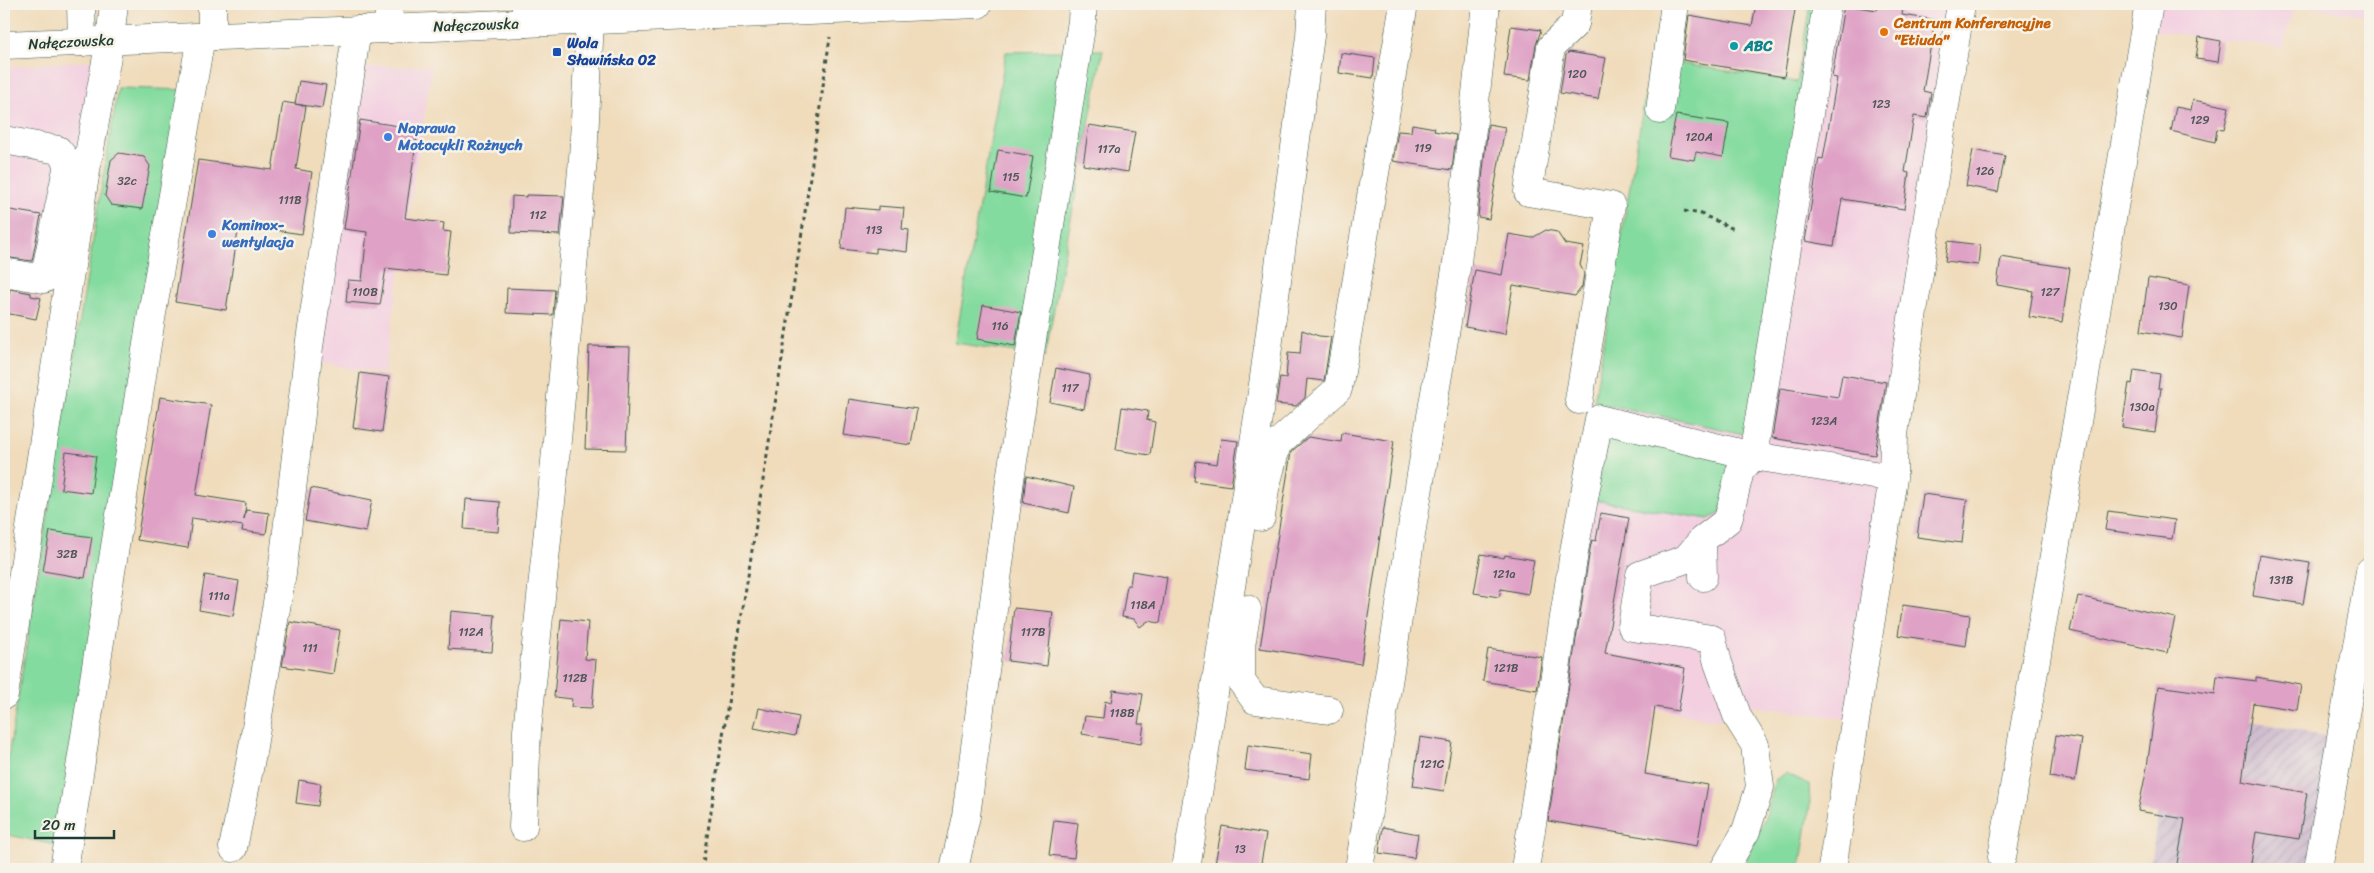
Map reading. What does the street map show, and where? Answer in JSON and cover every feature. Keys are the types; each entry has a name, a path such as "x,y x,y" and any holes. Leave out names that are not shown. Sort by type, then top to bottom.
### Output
{"main road":[{"path":"81,4 82,42"},
{"path":"4,695 85,176 110,40 114,4"},
{"path":"64,869 151,319 212,4"},
{"name":"Nałęczowska","path":"4,45 357,30 389,16 526,14 590,21 712,9 834,10 978,4"},
{"path":"954,869 966,816 1010,480 1082,21 1082,4"},
{"path":"1186,869 1262,392 1310,36 1312,4"},
{"path":"1329,710 1255,700 1241,681 1241,646 1265,489 1277,444 1338,390 1404,4"},
{"path":"1359,869 1413,522 1457,263 1486,4"},
{"path":"1578,4 1575,24 1551,47 1528,192 1611,206 1579,400"},
{"path":"1660,110 1675,4"},
{"path":"1724,869 1746,831 1760,787 1755,745 1738,718 1718,663 1712,639 1632,627 1640,575 1686,559 1702,540 1728,520 1740,471 1753,456 1828,4"},
{"path":"1832,869 1885,477 1894,434 1961,4"},
{"path":"2002,857 2149,4"},
{"path":"523,826 527,732 552,492 583,159 590,21"},
{"path":"233,848 250,764 282,573 309,347 357,30"},
{"path":"4,140 58,150 66,160 67,169 44,279 4,272"},
{"path":"1525,869 1575,546 1599,419 1753,456 1885,477"},
{"path":"1864,544 1885,477"},
{"path":"1702,540 1703,577"},
{"path":"2318,869 2370,571"}],"path":[{"path":"702,869 804,219 834,10"},
{"path":"1684,211 1701,214 1736,230"}],"shaded area":[{"path":"1827,4 1955,4 1848,719 1722,702 1720,721 1552,691 1571,524 1594,402 1758,438"},
{"path":"2153,4 2370,4 2370,16 2294,5 2283,48 2148,30"},
{"path":"99,60 58,295 4,284 4,67"},
{"path":"432,66 384,374 314,362 358,67"},
{"path":"2182,706 2333,738 2311,869 2149,869 2166,770"}],"green space":[{"path":"1810,4 1822,4 1753,436 1594,402 1652,54 1684,64 1797,82"},
{"path":"1103,50 1045,356 955,343 1006,52"},
{"path":"118,88 191,90 69,848 4,834 4,782"},
{"path":"1607,432 1736,457 1721,513 1708,519 1594,500"},
{"path":"1786,773 1809,784 1810,805 1800,869 1742,869 1767,813 1775,780"}],"building":[{"name":"ABC","path":"1756,4 1796,4 1784,77 1683,60 1689,15 1752,26"},
{"path":"1878,4 1903,7 1902,15 1935,20 1923,91 1931,93 1927,118 1914,116 1905,172 1909,173 1904,209 1842,199 1834,246 1805,241 1819,158 1823,159 1837,78 1832,77 1844,5 1877,10"},
{"path":"1511,26 1541,30 1536,45 1530,80 1504,77"},
{"path":"2199,37 2221,41 2218,62 2196,59"},
{"path":"1569,52 1606,58 1598,99 1560,93 1566,55"},
{"path":"1341,53 1375,58 1373,78 1339,73"},
{"path":"299,81 326,85 322,108 295,104"},
{"path":"2193,100 2229,107 2224,130 2217,129 2215,142 2171,131 2176,107 2191,110"},
{"path":"283,102 306,106 296,169 312,172 302,234 239,225 226,310 175,302 198,160 272,170"},
{"path":"1676,115 1729,123 1723,157 1696,152 1694,160 1668,156"},
{"path":"360,120 418,129 405,218 444,223 443,231 451,232 446,275 386,268 380,305 346,302 348,280 362,281 367,232 344,229"},
{"path":"1412,124 1435,128 1434,131 1456,135 1452,170 1393,161 1398,131 1411,132"},
{"path":"1488,124 1505,127 1489,219 1478,217"},
{"path":"1089,125 1135,132 1128,172 1083,165"},
{"path":"998,150 1033,156 1026,198 991,192"},
{"path":"1973,150 2005,156 1998,192 1966,186"},
{"path":"119,153 144,157 150,166 142,209 111,205 105,196 111,160"},
{"path":"526,195 564,196 560,235 511,233 512,196 526,197"},
{"path":"878,206 904,208 902,229 909,230 907,252 876,248 876,253 841,249 845,207 878,210"},
{"path":"4,209 41,215 32,261 4,257"},
{"path":"1546,230 1557,232 1565,244 1584,247 1580,265 1584,273 1582,287 1575,296 1513,285 1505,334 1465,327 1475,270 1502,275 1509,234 1532,238"},
{"path":"1948,241 1980,245 1978,265 1945,261"},
{"path":"2001,257 2070,268 2062,322 2029,317 2033,291 1997,285"},
{"path":"2148,278 2189,285 2182,338 2141,331"},
{"path":"507,288 555,290 553,315 506,313"},
{"path":"10,289 31,293 31,296 41,298 36,319 5,313"},
{"path":"983,305 1021,312 1015,346 977,339"},
{"path":"1302,330 1319,336 1331,337 1324,381 1307,379 1305,398 1296,406 1276,404 1280,377 1286,378 1288,353 1300,354"},
{"path":"589,346 630,347 626,450 585,449"},
{"path":"1056,368 1090,375 1084,409 1050,402"},
{"path":"2134,370 2160,374 2158,388 2161,388 2155,432 2122,427 2129,383 2132,384"},
{"path":"360,373 389,377 382,432 353,428"},
{"path":"1842,375 1886,382 1875,455 1772,438 1780,388 1838,397"},
{"path":"160,397 211,405 196,495 246,503 244,520 246,510 269,513 266,534 242,531 243,526 192,518 188,548 137,540"},
{"path":"849,399 917,409 911,445 843,435"},
{"path":"1122,407 1148,411 1147,420 1155,422 1150,455 1116,450"},
{"path":"1342,433 1394,441 1361,664 1260,648 1291,452 1308,437 1341,442"},
{"path":"1221,439 1238,441 1231,486 1194,481 1196,461 1217,464"},
{"path":"66,452 96,456 91,493 61,489"},
{"path":"1026,476 1074,487 1069,513 1023,503"},
{"path":"311,488 372,500 366,532 305,521"},
{"path":"1923,494 1967,500 1962,543 1917,537"},
{"path":"466,499 500,502 498,532 464,529"},
{"path":"2108,511 2175,520 2172,539 2105,530"},
{"path":"1601,513 1629,518 1605,653 1685,668 1678,711 1655,707 1645,774 1708,785 1697,846 1548,821 1590,549 1592,540 1596,541"},
{"path":"50,531 92,537 85,578 43,571"},
{"path":"1481,554 1504,558 1505,555 1534,560 1528,594 1501,589 1499,597 1474,593"},
{"path":"2259,555 2310,563 2303,604 2253,596"},
{"path":"1132,571 1167,577 1160,623 1148,621 1140,627 1134,619 1122,617 1127,585 1130,585"},
{"path":"205,575 239,581 233,616 199,610"},
{"path":"2078,596 2175,618 2167,653 2070,631"},
{"path":"1903,605 1970,615 1966,646 1898,635"},
{"path":"1014,608 1053,612 1047,666 1008,661"},
{"path":"451,611 495,615 492,652 448,649"},
{"path":"561,619 588,622 585,659 596,660 592,708 571,707 572,699 554,697"},
{"path":"290,622 340,630 333,674 282,666"},
{"path":"1488,649 1542,657 1537,690 1483,681"},
{"path":"2217,676 2256,681 2256,677 2301,685 2297,710 2253,703 2242,781 2307,793 2299,839 2256,832 2250,869 2176,869 2185,819 2138,811 2147,767 2158,686 2215,694"},
{"path":"1113,690 1143,694 1138,724 1144,724 1141,744 1082,734 1085,716 1103,718 1105,701 1111,703"},
{"path":"759,708 799,717 795,736 754,728"},
{"path":"2056,735 2082,739 2075,781 2050,777"},
{"path":"1420,737 1452,742 1444,791 1413,786"},
{"path":"1248,745 1312,754 1309,779 1245,770"},
{"path":"299,780 321,784 318,806 296,803"},
{"path":"1054,820 1078,823 1074,858 1049,855"},
{"path":"1222,826 1266,834 1260,869 1244,869 1215,864"},
{"path":"1383,827 1418,834 1414,858 1379,853"}],"place":[{"name":"Centrum Konferencyjne \"Etiuda\"","path":"1884,32"},
{"name":"ABC","path":"1734,46"},
{"name":"Wola Sławińska 02","path":"557,52"},
{"name":"Naprawa Motocykli Rożnych","path":"388,137"},
{"name":"Kominox- wentylacja","path":"212,234"}]}
